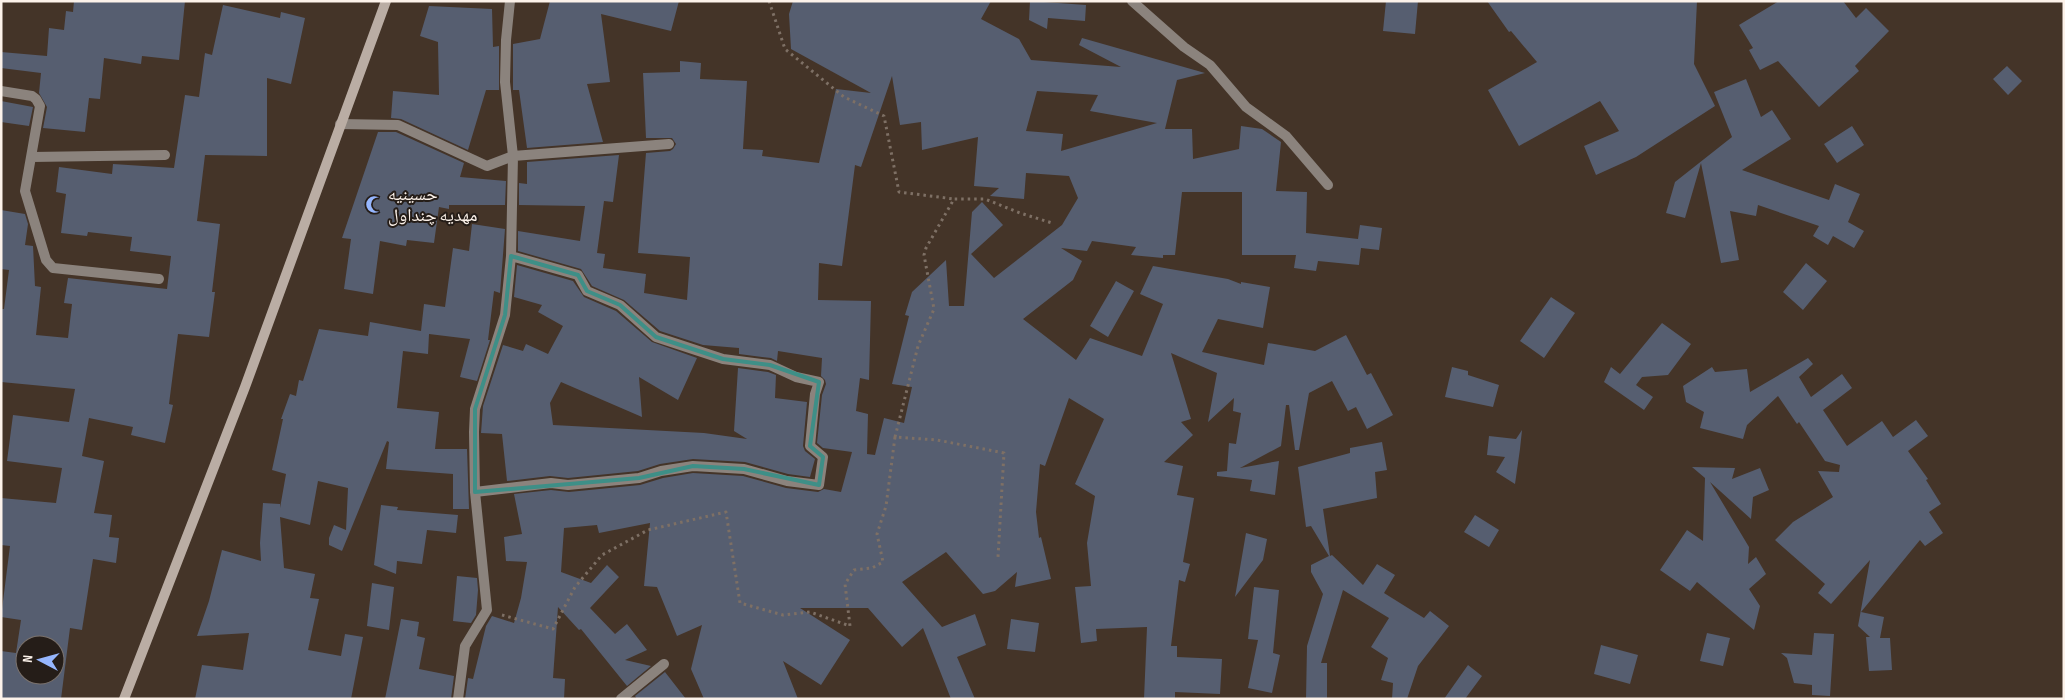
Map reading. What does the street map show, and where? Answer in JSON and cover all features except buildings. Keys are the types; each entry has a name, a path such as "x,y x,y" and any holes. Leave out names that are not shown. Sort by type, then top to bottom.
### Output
{"main road":[{"path":"124,699 245,388 386,1"}],"street":[{"path":"458,699 465,646 486,610 475,492 474,432 476,409 505,315 512,256 513,156 505,82 506,40 510,1"},
{"path":"1132,1 1184,47 1210,65 1246,107 1286,136 1328,185"},
{"path":"1,91 32,96 40,106 25,191 46,260 53,268 159,279"},
{"path":"340,124 398,125 487,166 513,156 669,144"},
{"path":"32,157 165,155"},
{"path":"475,492 551,483 568,485 639,478 662,471 693,466 744,469 787,481 819,485 823,457 810,446 815,394 819,382 796,377 770,365 723,359 656,337 620,305 587,291 578,275 512,256"},
{"path":"621,699 664,664"}],"path":[{"path":"769,1 785,49 844,98 884,116 899,192 954,199 985,199 1052,223"},
{"path":"486,610 553,629 574,587 602,555 648,530 726,512 740,603 783,615 810,612 850,626 845,584 854,570 872,568 883,562 877,534 886,506 895,437 918,346 934,309 924,255 926,248 954,199"},
{"path":"895,437 937,440 1004,454 998,557"}],"highlighted area":[{"path":"511,256 578,275 587,291 620,305 656,337 723,359 770,365 819,382 810,446 823,457 819,485 744,469 693,466 639,478 475,492 475,409 505,315"}],"place":[{"name":"حسینیه مهدیه چنداول","path":"374,204"}]}
